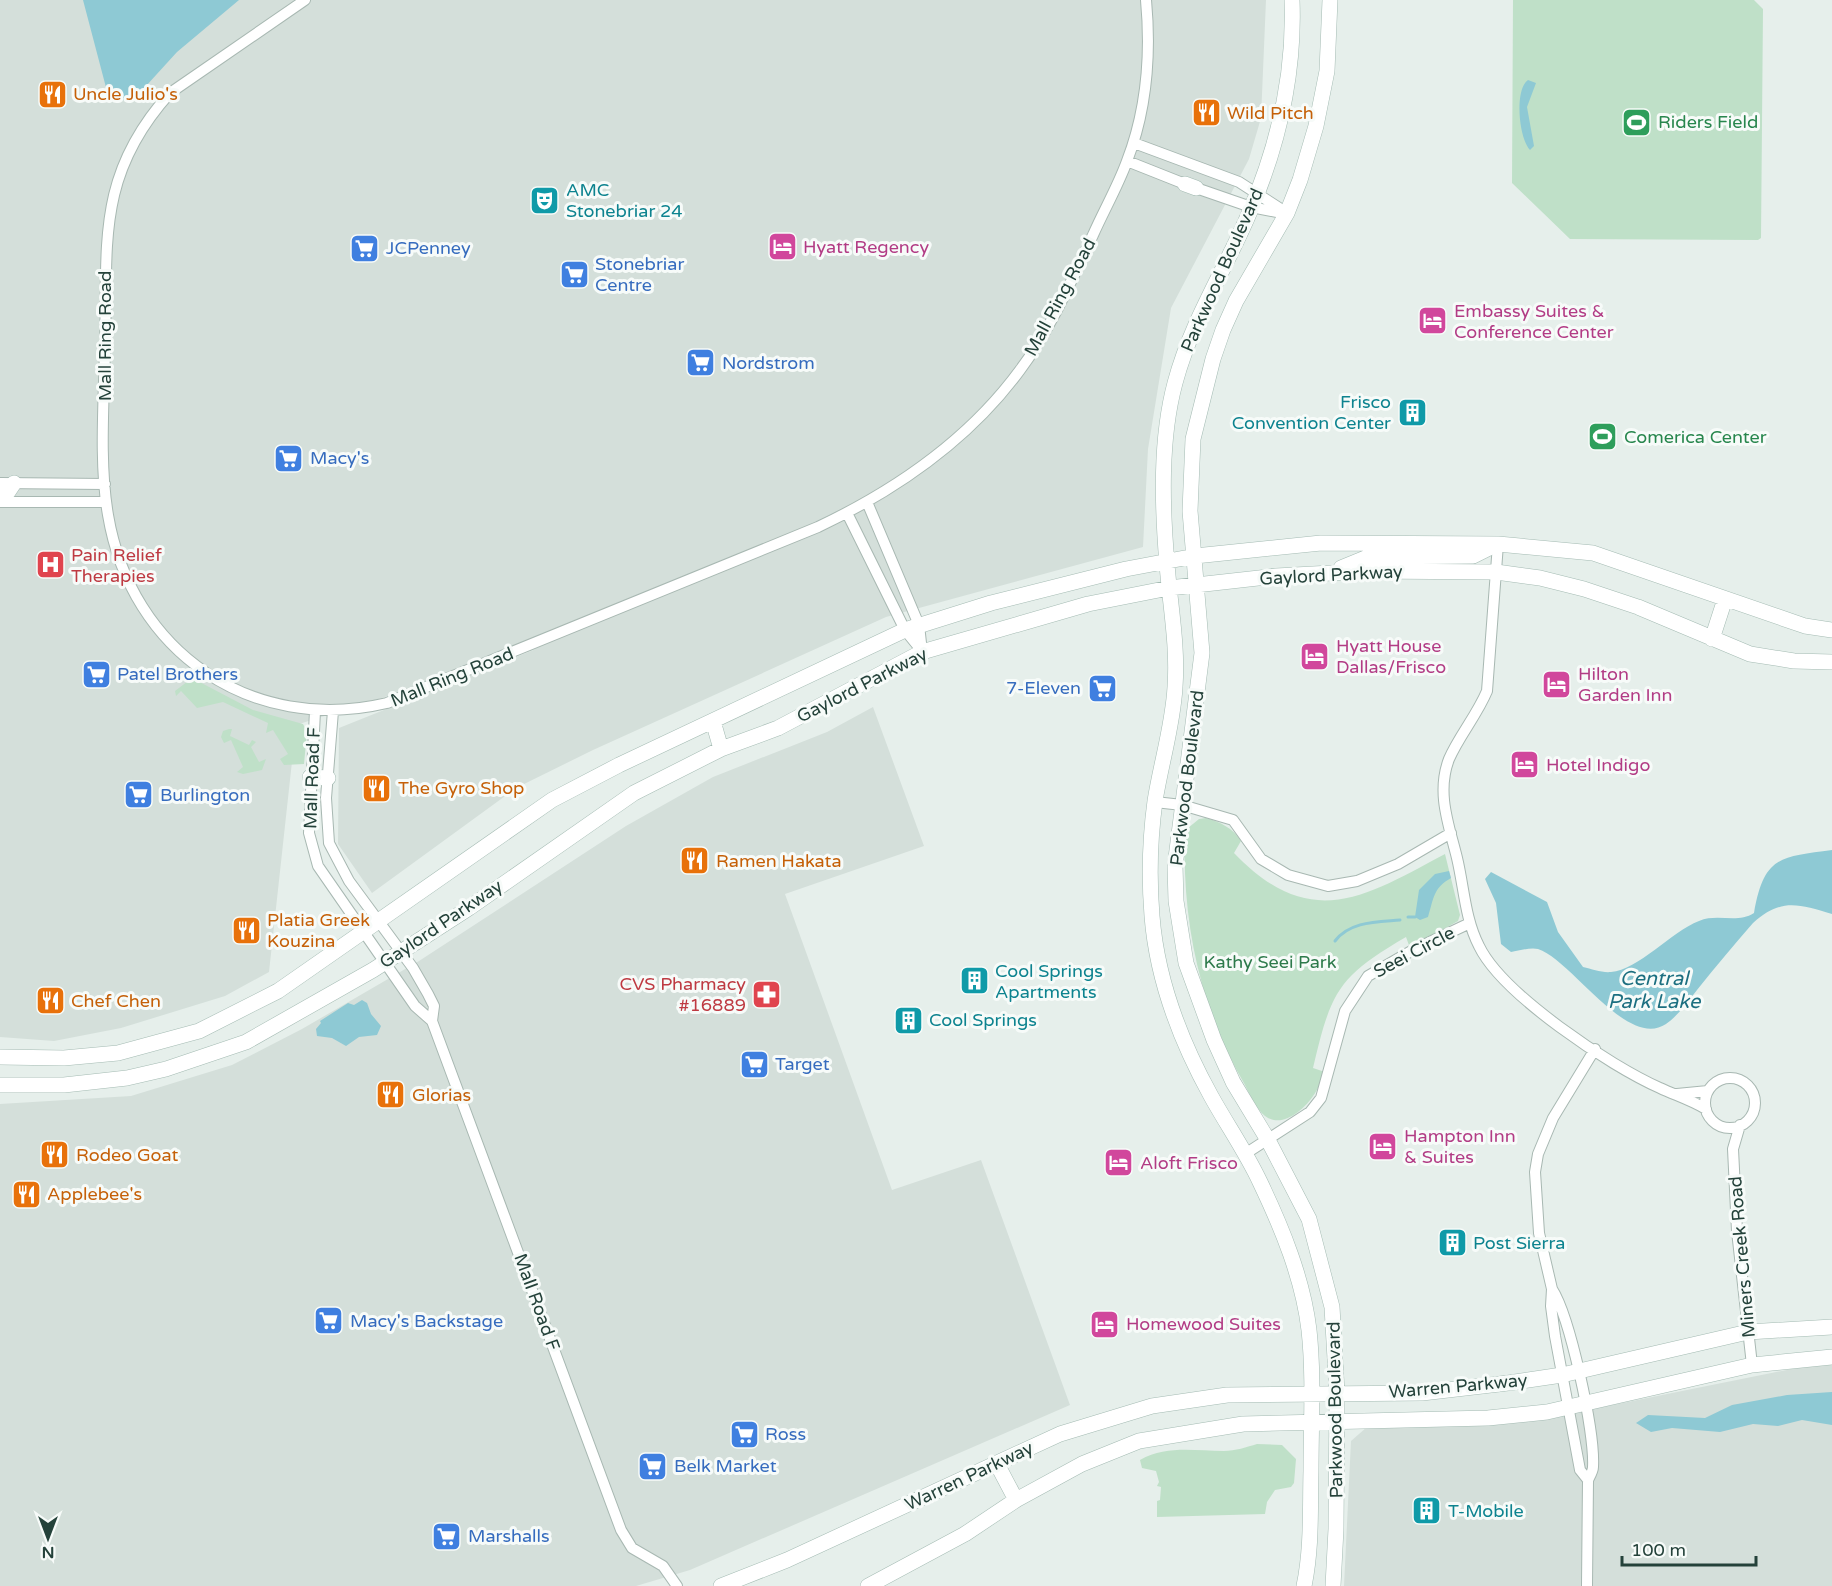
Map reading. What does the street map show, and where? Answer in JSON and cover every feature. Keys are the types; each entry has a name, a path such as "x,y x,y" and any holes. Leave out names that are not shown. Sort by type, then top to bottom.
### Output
{"main road":[{"name":"Parkwood Boulevard","path":"1292,0 1291,63 1287,92 1274,147 1254,201 1199,312 1174,387 1165,450 1166,561 1174,623 1175,690 1155,802 1151,845 1152,916 1163,983 1199,1074 1245,1154 1281,1231 1299,1282 1309,1330 1310,1522 1304,1586"},
{"name":"Parkwood Boulevard","path":"1330,0 1327,71 1316,126 1287,213 1236,301 1213,359 1194,439 1191,511 1202,652 1175,866 1176,901 1186,963 1214,1040 1233,1082 1268,1140 1312,1230 1335,1322 1337,1421 1333,1586"},
{"path":"0,494 8,492 7,483"},
{"name":"Gaylord Parkway","path":"0,1057 64,1058 118,1053 199,1031 241,1012 278,991 552,800 832,662 912,627 991,603 1166,561 1321,543 1498,544 1593,553 1805,626 1832,630"},
{"path":"1330,573 1368,557 1473,556 1498,544"},
{"name":"Gaylord Parkway","path":"0,1085 64,1085 160,1071 246,1042 401,952 634,793 721,749 778,728 922,652 1088,604 1198,584 1330,573 1496,572 1540,578 1584,589 1638,607 1750,654 1794,661 1832,662"},
{"path":"1712,639 1725,599"},
{"path":"712,721 721,749"},
{"path":"310,777 328,778"},
{"path":"153,1044 160,1071"},
{"name":"Warren Parkway","path":"721,1586 788,1560 1087,1425 1152,1406 1227,1395 1422,1393 1562,1375 1748,1332 1832,1327"},
{"name":"Warren Parkway","path":"868,1586 965,1534 1016,1500 1082,1464 1139,1441 1216,1426 1488,1418 1569,1408 1752,1365 1832,1357"},
{"path":"997,1464 1016,1500"}],"street":[{"name":"Mall Ring Road","path":"305,0 170,93 154,110 121,169 106,229 105,484 113,538 132,588 148,615 176,648 218,680 249,696 282,707 315,711 371,707 418,692 847,513 911,475 958,438 1018,373 1062,301 1127,161 1134,142 1147,82 1146,0"},
{"path":"1134,142 1239,182 1254,201"},
{"path":"1127,161 1190,186 1254,201 1287,213"},
{"path":"7,483 105,484"},
{"path":"0,502 106,502"},
{"path":"867,502 922,652"},
{"path":"847,513 912,627"},
{"path":"1498,544 1487,692 1477,714 1449,760 1443,802 1470,923 1478,946 1492,968 1523,999 1595,1050 1660,1089 1677,1094 1706,1108"},
{"name":"Mall Road F","path":"315,711 309,833 318,866 415,1006 432,1021"},
{"name":"Mall Road F","path":"333,711 326,798 329,843 349,881 401,952 434,1006 432,1021 621,1530 632,1548 663,1566 677,1586"},
{"path":"1155,802 1182,805 1233,820 1261,858 1288,875 1328,886 1357,881 1398,864 1451,833"},
{"name":"Seei Circle","path":"1245,1154 1310,1112 1321,1098 1345,1011 1368,976 1413,950 1470,923"},
{"path":"1588,1480 1580,1470 1562,1375 1551,1306 1552,1288 1539,1233 1535,1172 1538,1154 1553,1118 1595,1050"},
{"path":"1725,1078 1740,1079 1746,1083 1754,1095 1755,1109 1752,1116 1740,1125 1724,1127 1709,1117 1706,1108 1708,1091 1712,1085 1725,1078"},
{"path":"1677,1094 1708,1091"},
{"name":"Miners Creek Road","path":"1740,1125 1733,1149 1737,1231 1752,1365"},
{"name":"Miners Creek Road","path":"1724,1127 1733,1149"},
{"path":"1552,1288 1562,1303 1586,1404 1593,1469 1588,1480 1587,1586"}],"shaded area":[{"path":"0,0 1266,0 1261,118 1249,159 1171,308 1148,449 1143,547 886,617 593,750 516,788 372,893 338,844 339,728 536,649 296,725 269,972 225,996 121,1028 54,1041 0,1037"},
{"path":"873,707 924,846 785,894 892,1190 981,1160 1070,1405 690,1570 636,1586 0,1586 0,1104 131,1096 232,1065 302,1029 419,961 626,826 713,777 827,732"},
{"path":"1811,1365 1832,1365 1832,1586 1344,1586 1351,1441 1367,1427 1548,1418"}],"green space":[{"name":"Riders Field","path":"1513,0 1754,0 1763,9 1761,238 1758,240 1570,239 1512,183"},
{"path":"192,678 253,710 303,724 307,732 304,764 284,765 280,759 288,754 273,730 266,733 268,723 223,702 197,708 181,691 176,696 175,691"},
{"path":"232,729 230,736 249,745 252,740 256,742 251,747 259,762 266,759 262,770 243,774 237,772 243,767 231,740 224,743 221,737 223,731"},
{"name":"Kathy Seei Park","path":"1206,818 1234,832 1241,841 1234,853 1262,878 1288,893 1313,900 1337,900 1362,894 1388,884 1445,854 1460,915 1458,921 1410,948 1406,937 1383,951 1351,976 1340,989 1325,1021 1313,1068 1325,1072 1320,1083 1303,1108 1286,1119 1273,1120 1265,1116 1254,1102 1220,1035 1202,983 1190,929 1184,850 1188,828 1199,819"},
{"path":"1257,1444 1282,1445 1296,1459 1294,1483 1291,1487 1275,1490 1267,1502 1265,1514 1157,1517 1157,1501 1160,1500 1161,1487 1157,1486 1159,1482 1156,1471 1142,1468 1140,1460 1160,1452 1228,1451"}],"water":[{"path":"83,0 239,0 177,52 136,97 120,101 108,95"},
{"path":"1528,80 1536,83 1527,107 1534,146 1530,150 1523,136 1520,115 1521,94"},
{"name":"Central Park Lake","path":"1832,850 1832,914 1790,905 1763,915 1753,923 1683,1008 1666,1024 1651,1029 1634,1025 1617,1015 1552,956 1538,949 1511,952 1501,944 1496,903 1485,879 1491,872 1547,902 1558,932 1583,967 1611,972 1632,965 1677,933 1699,921 1713,918 1741,918 1754,913 1763,880 1777,863 1799,855"},
{"path":"1449,871 1451,878 1437,890 1428,917 1420,920 1415,917 1419,890 1435,874"},
{"path":"362,1000 367,1003 371,1014 381,1026 377,1035 359,1037 346,1046 332,1038 317,1036 316,1029 320,1021 348,1003 354,1005"},
{"path":"1832,1392 1832,1425 1802,1420 1778,1426 1753,1424 1720,1432 1672,1428 1651,1432 1636,1423 1648,1415 1705,1418 1732,1405 1787,1395"}],"waterway":[{"path":"1408,917 1415,917"},
{"path":"1335,941 1341,934 1356,926 1400,920"}],"place":[{"name":"Uncle Julio's","path":"52,94"},
{"name":"Wild Pitch","path":"1206,113"},
{"name":"Riders Field","path":"1637,122"},
{"name":"AMC Stonebriar 24","path":"545,200"},
{"name":"Hyatt Regency","path":"782,247"},
{"name":"JCPenney","path":"365,248"},
{"name":"Stonebriar Centre","path":"574,274"},
{"name":"Embassy Suites & Conference Center","path":"1433,321"},
{"name":"Nordstrom","path":"701,363"},
{"name":"Frisco Convention Center","path":"1412,412"},
{"name":"Comerica Center","path":"1603,437"},
{"name":"Macy's","path":"289,458"},
{"name":"Pain Relief Therapies","path":"50,565"},
{"name":"Hyatt House Dallas/Frisco","path":"1315,656"},
{"name":"Patel Brothers","path":"96,674"},
{"name":"Hilton Garden Inn","path":"1557,684"},
{"name":"7-Eleven","path":"1102,688"},
{"name":"Hotel Indigo","path":"1525,765"},
{"name":"The Gyro Shop","path":"377,788"},
{"name":"Burlington","path":"139,795"},
{"name":"Ramen Hakata","path":"695,861"},
{"name":"Platia Greek Kouzina","path":"246,930"},
{"name":"Cool Springs Apartments","path":"974,981"},
{"name":"CVS Pharmacy #16889","path":"767,994"},
{"name":"Chef Chen","path":"50,1001"},
{"name":"Cool Springs","path":"908,1020"},
{"name":"Target","path":"754,1064"},
{"name":"Glorias","path":"391,1095"},
{"name":"Hampton Inn & Suites","path":"1383,1146"},
{"name":"Rodeo Goat","path":"55,1155"},
{"name":"Aloft Frisco","path":"1119,1163"},
{"name":"Applebee's","path":"26,1194"},
{"name":"Post Sierra","path":"1452,1243"},
{"name":"Macy's Backstage","path":"329,1321"},
{"name":"Homewood Suites","path":"1105,1324"},
{"name":"Ross","path":"744,1434"},
{"name":"Belk Market","path":"653,1466"},
{"name":"T-Mobile","path":"1427,1511"},
{"name":"Marshalls","path":"447,1536"}]}
